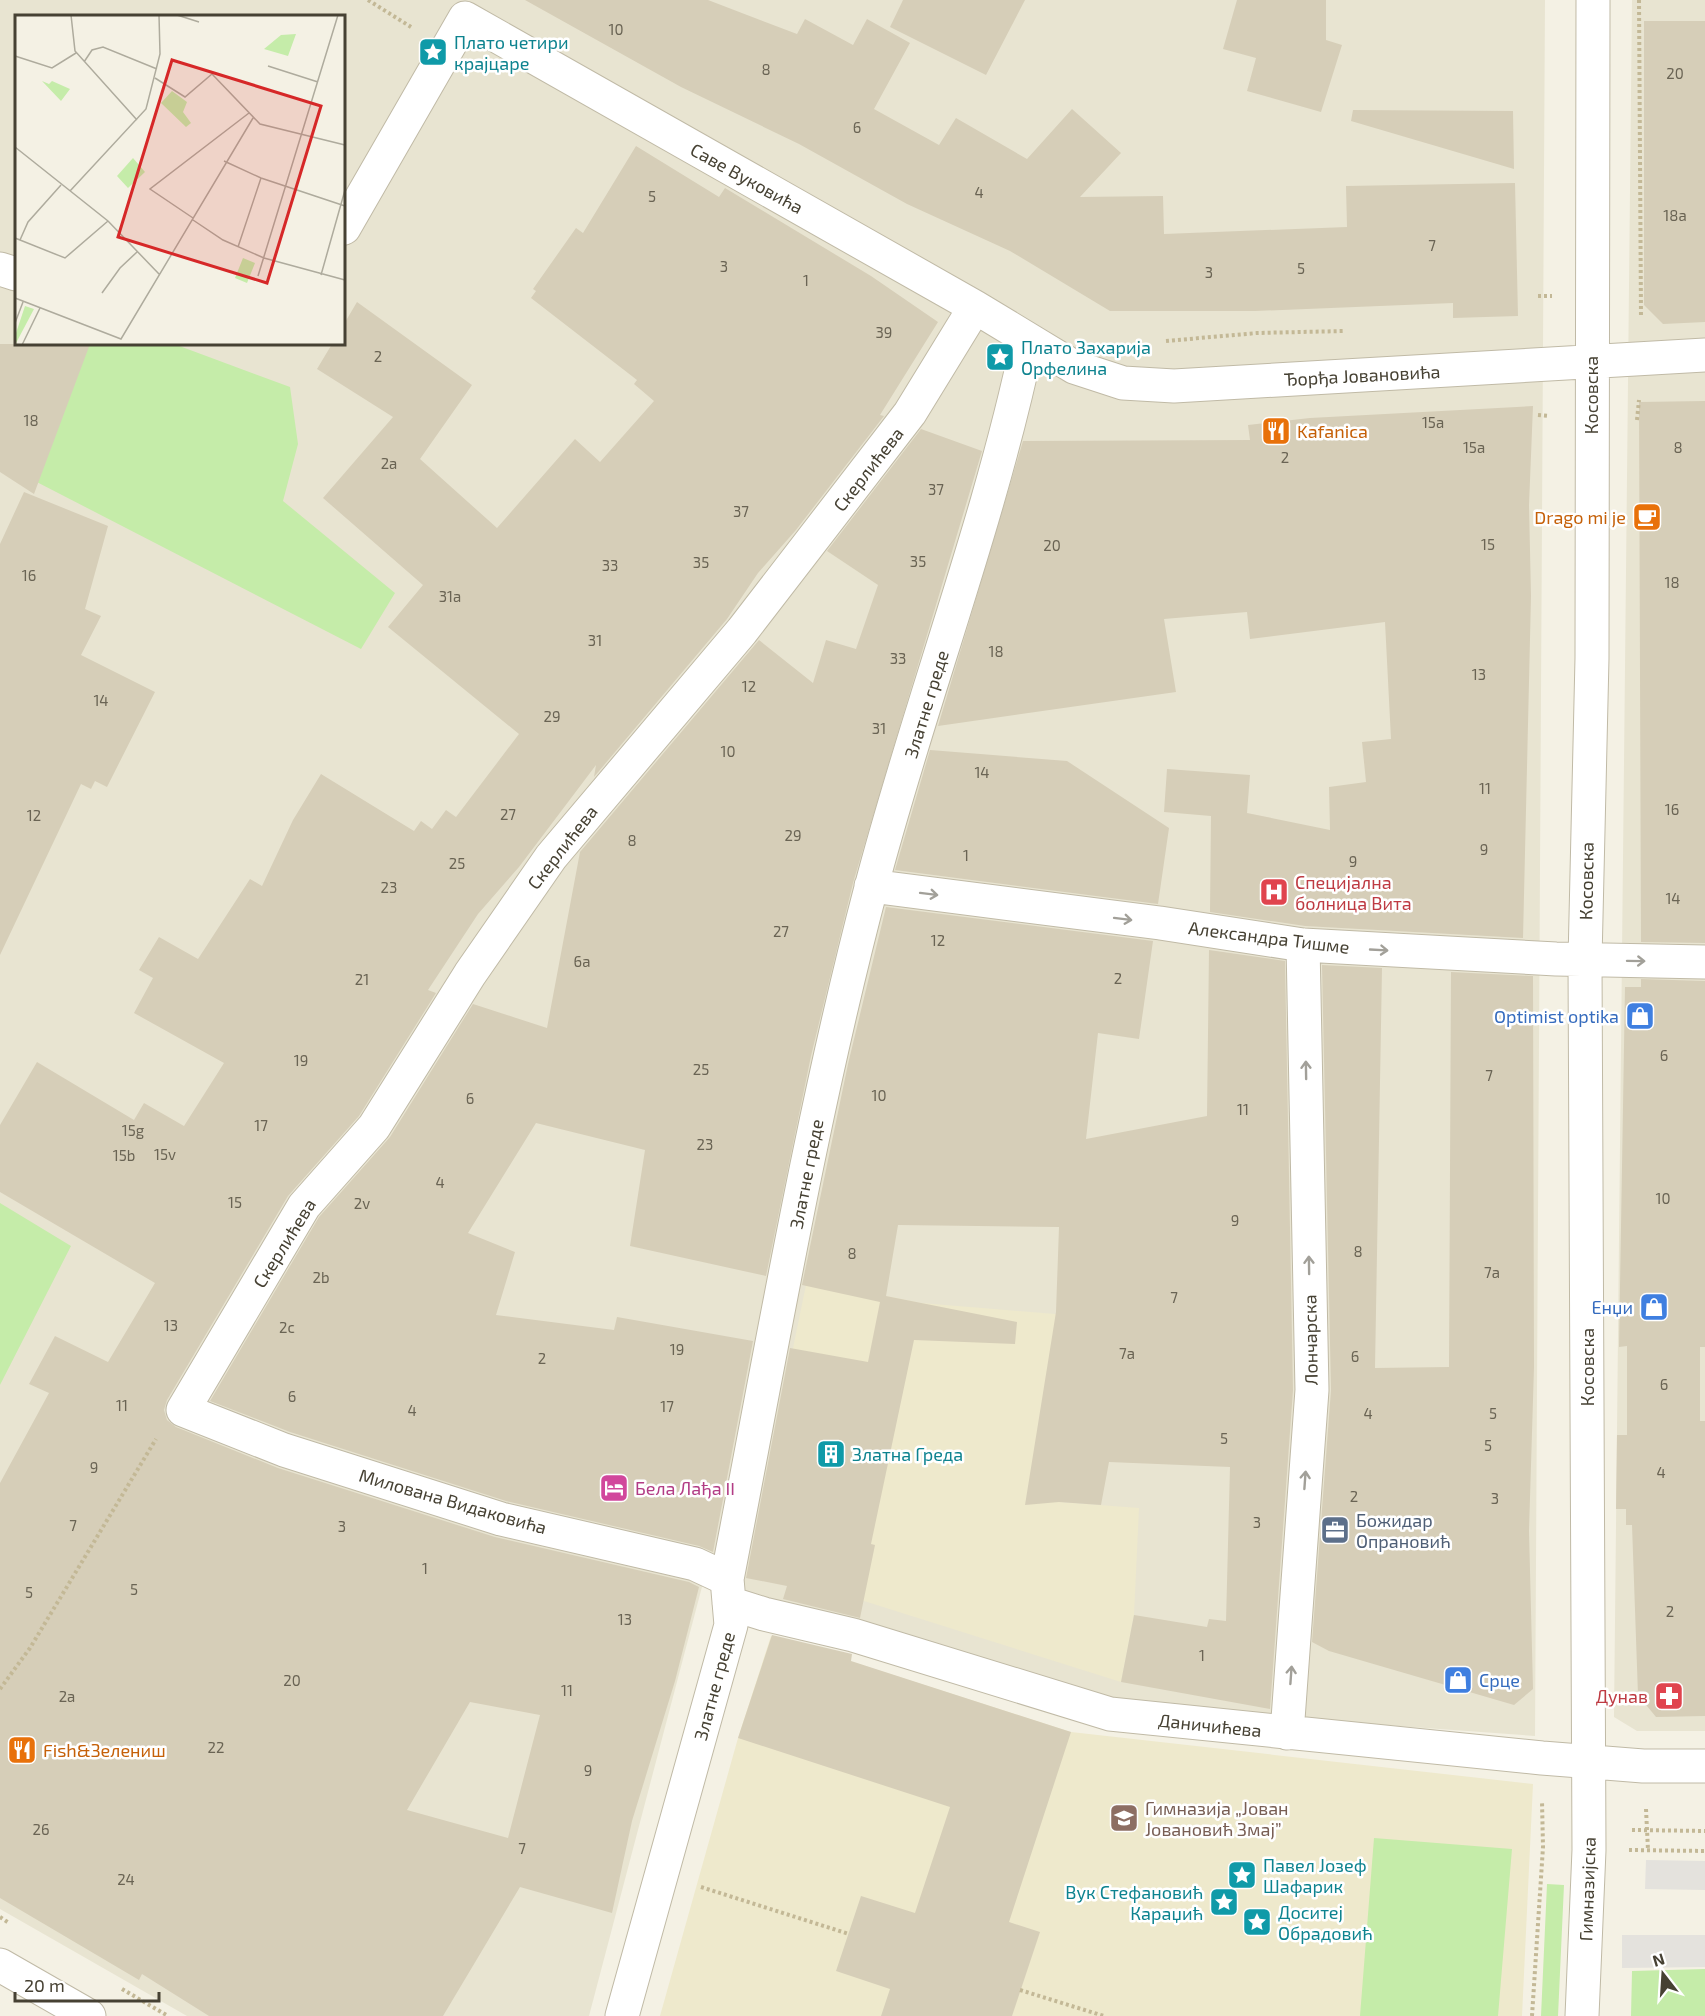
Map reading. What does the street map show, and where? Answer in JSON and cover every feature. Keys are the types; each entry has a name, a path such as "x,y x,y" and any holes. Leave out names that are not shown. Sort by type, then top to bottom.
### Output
{"street":[{"name":"Косовска","path":"1590,1762 1585,960 1592,657 1593,0"},
{"name":"Саве Вуковића","path":"345,226 465,18 975,307 1028,340"},
{"path":"0,269 15,274"},
{"name":"Скерлићева","path":"183,1410 304,1206 374,1127 470,974 550,857 742,631 794,565 910,413 975,307"},
{"name":"Ђорђа Јовановића","path":"1028,340 1074,368 1123,383 1174,386 1705,355"},
{"name":"Златне греде","path":"622,2016 731,1625 728,1591 826,1075 871,886 1004,441 1028,340"},
{"name":"Александра Тишме","path":"871,886 1160,923 1303,945 1585,960 1705,962"},
{"name":"Лончарска","path":"1287,1733 1312,1389 1303,945"},
{"name":"Милована Видаковића","path":"183,1410 284,1450 501,1519 695,1564 728,1591"},
{"name":"Даничићева","path":"728,1591 764,1614 853,1635 1110,1714 1590,1762 1705,1766"},
{"name":"Гимназијска","path":"1582,2016 1590,1762"},
{"path":"0,1965 89,2016"}],"path":[{"path":"1639,0 1640,359"},
{"path":"1154,342 1257,333 1351,331"},
{"path":"0,1689 30,1648 171,1414 183,1410"},
{"path":"1532,2016 1543,1847 1542,1790"},
{"path":"1646,1805 1648,1850"},
{"path":"1589,1830 1705,1831"},
{"path":"1627,1850 1705,1851"},
{"path":"662,1875 849,1934"},
{"path":"1020,1990 1104,2016"}],"shaded area":[{"path":"0,0 1545,0 1535,1736 1110,1705 703,1583 589,2016 187,2016 0,1909"},
{"path":"1632,0 1705,0 1705,1731 1637,1731 1614,1717"},
{"path":"807,1280 921,1303 1091,1317 1059,1502 1139,1508 1134,1615 1121,1682 864,1601 746,1577"},
{"name":"Гимназија „Јован Јовановић Змај”","path":"771,1636 1071,1732 1533,1784 1522,2016 660,2016 738,1738"},
{"path":"1646,1860 1705,1861 1705,1890 1645,1889"},
{"path":"1622,1935 1705,1935 1705,1967 1622,1968"}],"green space":[{"path":"86,345 177,345 290,387 298,444 283,501 395,593 361,649 27,477"},
{"path":"0,1203 71,1246 0,1385"},
{"path":"1374,1838 1512,1849 1498,2016 1360,2016"},
{"path":"1547,1884 1564,1885 1558,2016 1541,2016"},
{"path":"1705,1969 1705,2016 1631,2016 1632,1971"}],"building":[{"path":"525,0 708,0 797,34 805,19 853,45 867,19 910,43 874,109 939,145 956,118 1027,159 1072,109 1121,153 1080,197 1163,196 1164,234 1347,227 1346,186 1515,183 1518,316 1453,318 1453,303 1255,311 1110,311 1010,251 907,204 799,144 681,87"},
{"path":"903,0 1025,0 986,75 890,27"},
{"path":"1237,0 1326,0 1326,40 1342,45 1321,112 1247,91 1256,58 1223,49"},
{"path":"1644,21 1705,21 1705,322 1663,324 1644,305"},
{"path":"1353,110 1513,111 1514,169 1351,121"},
{"path":"636,146 719,197 725,188 871,276 938,322 880,415 884,416 796,530 758,573 727,619 594,777 596,765 519,867 478,914 428,990 436,993 359,1116 288,1196 167,1400 164,1410 167,1420 176,1427 278,1468 495,1537 689,1582 699,1587 675,1681 632,1821 612,1913 520,1887 443,2016 209,2016 142,1974 139,1980 0,1898 0,1483 49,1393 29,1384 55,1336 108,1362 155,1283 0,1192 0,1125 37,1062 134,1120 144,1103 184,1126 224,1063 134,1013 153,978 139,970 159,937 198,959 250,879 262,886 293,820 321,774 414,831 421,821 432,829 446,810 456,817 519,734 388,627 423,585 323,498 393,417 317,369 331,345 345,345 345,322 357,302 472,385 420,459 497,528 575,439 600,462 654,401 634,384 637,380 531,298 536,291 533,289 576,228 583,233","holes":["470,1702 540,1715 508,1838 407,1810"]},
{"path":"0,344 90,345 34,494 0,472"},
{"path":"1705,401 1705,943 1641,942 1639,402"},
{"path":"1533,406 1529,505 1531,596 1523,938 1305,926 1210,912 1211,816 1164,812 1167,769 1250,775 1247,813 1330,830 1329,787 1366,782 1362,742 1391,739 1385,622 1250,639 1247,612 1164,619 1176,692 938,726 1023,441 1250,440 1248,425 1310,418"},
{"path":"921,429 982,451 853,883 811,1056 766,1276 630,1246 645,1150 536,1123 468,1233 515,1252 496,1315 614,1330 617,1317 753,1341 713,1552 699,1546 506,1501 290,1432 210,1401 319,1217 390,1137 473,1004 547,1028 580,852 759,640 813,683 826,640 856,649 878,585 827,551"},
{"path":"24,492 108,526 85,609 101,616 81,655 155,692 107,787 95,781 91,789 81,784 0,955 0,544"},
{"path":"930,750 1067,761 1169,828 1158,904 895,870"},
{"path":"886,907 1153,941 1139,1039 1098,1033 1086,1139 1207,1116 1209,950 1285,961 1293,1390 1270,1709 1121,1682 1134,1615 1207,1627 1209,1619 1226,1621 1230,1467 1109,1462 1101,1505 1059,1502 1025,1505 1056,1312 1059,1227 898,1225 886,1296 1017,1322 1015,1344 914,1340 871,1544 875,1545 860,1618 783,1599 787,1586 746,1578 790,1348 868,1362 880,1302 802,1285 848,1064"},
{"path":"1322,965 1382,968 1375,1368 1449,1367 1451,972 1533,976 1534,1367 1529,1531 1533,1689 1514,1705 1329,1651 1312,1642 1331,1390"},
{"path":"1641,979 1705,981 1705,1347 1700,1347 1700,1421 1705,1421 1705,1716 1656,1717 1638,1695 1632,1525 1626,1525 1626,1509 1616,1509 1617,1435 1627,1435 1627,1346 1619,1347 1625,987 1641,987"},
{"path":"772,1635 852,1654 851,1661 1071,1732 1009,1922 1040,1932 1012,2016 881,2016 890,1989 836,1971 861,1896 915,1913 950,1807 738,1738"}],"place":[{"name":"Плато четири крајцаре","path":"433,52"},
{"name":"Плато Захарија Орфелина","path":"1000,357"},
{"name":"Kafanica","path":"1276,431"},
{"name":"Drago mi je","path":"1647,517"},
{"name":"Специјална болница Вита","path":"1274,892"},
{"name":"Optimist optika","path":"1640,1016"},
{"name":"Енџи","path":"1654,1307"},
{"name":"Златна Греда","path":"831,1454"},
{"name":"Бела Лађа II","path":"614,1488"},
{"name":"Божидар Опрановић","path":"1335,1530"},
{"name":"Срце","path":"1458,1680"},
{"name":"Дунав","path":"1669,1696"},
{"name":"Fish&Зелениш","path":"22,1750"},
{"name":"Гимназија „Јован Јовановић Змај”","path":"1124,1818"},
{"name":"Павел Јозеф Шафарик","path":"1242,1875"},
{"name":"Вук Стефановић Караџић","path":"1224,1902"},
{"name":"Доситеј Обрадовић","path":"1257,1922"}]}
